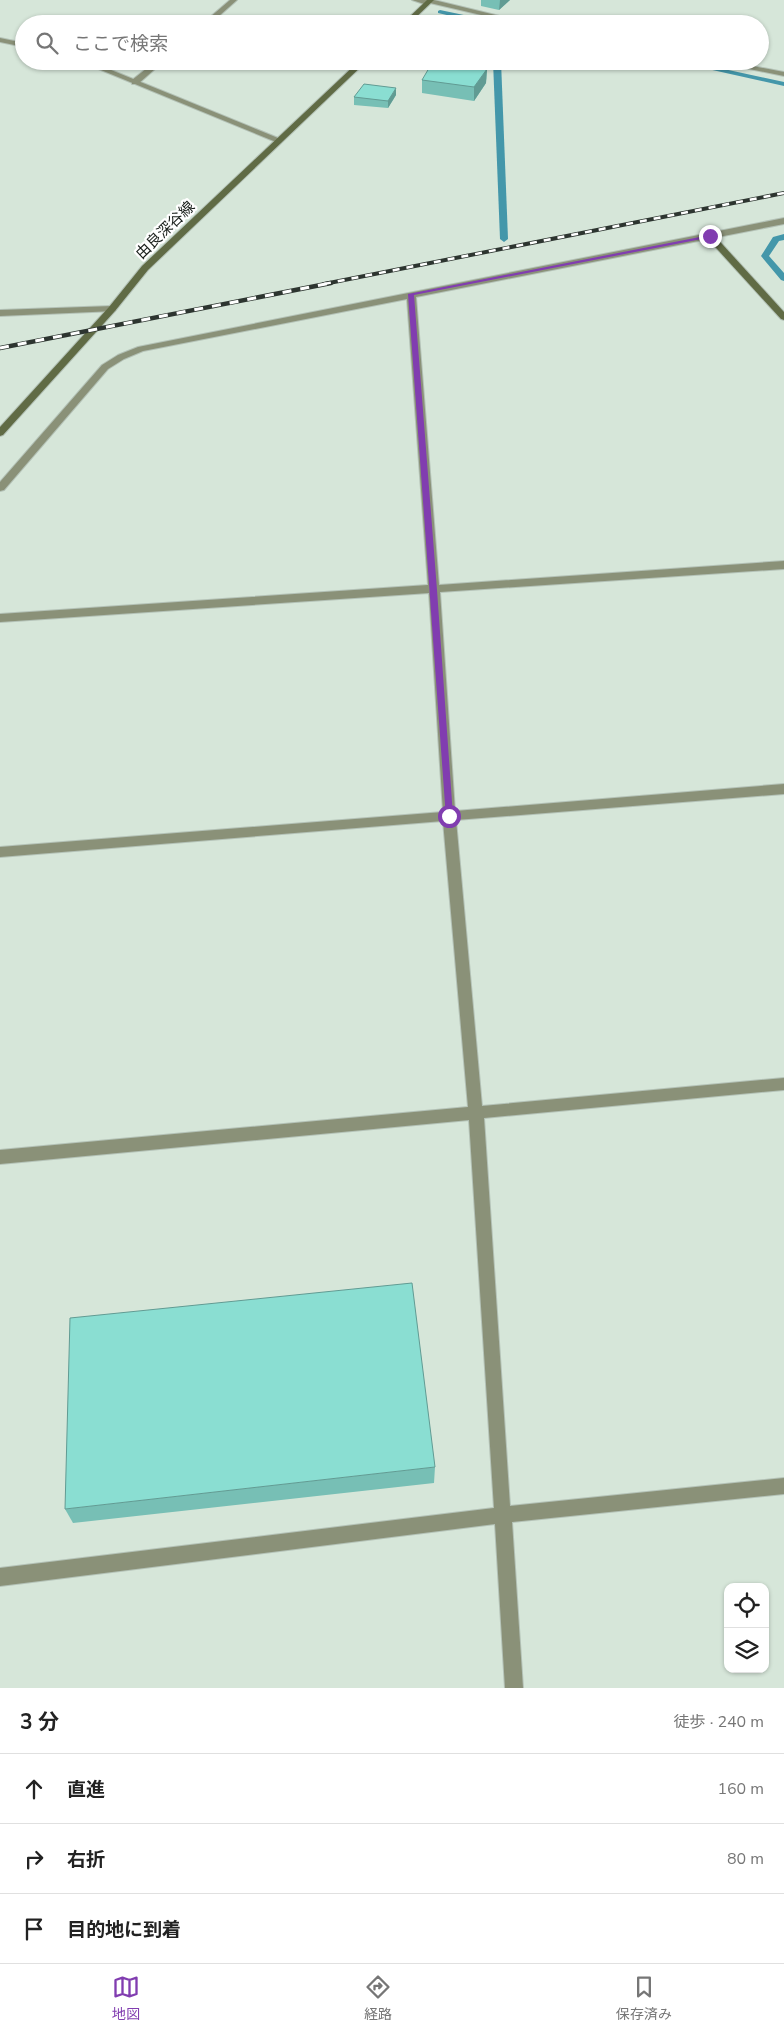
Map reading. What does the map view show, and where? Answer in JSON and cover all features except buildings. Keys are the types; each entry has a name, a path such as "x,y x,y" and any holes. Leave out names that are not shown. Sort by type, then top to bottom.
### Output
{"main road":[{"path":"414,15 429,2"},
{"name":"由良深谷線","path":"0,433 112,309 145,268 354,70"},
{"path":"710,236 784,317"}],"street":[{"path":"216,15 234,0"},
{"path":"415,0 489,15"},
{"path":"0,40 15,43"},
{"path":"105,70 279,140"},
{"path":"135,82 149,70"},
{"path":"762,70 784,74"},
{"path":"0,488 105,367 121,357 142,349 784,221"},
{"path":"411,294 449,816 476,1113 514,1688"},
{"path":"0,313 112,309"},
{"path":"0,618 784,565"},
{"path":"0,852 784,789"},
{"path":"0,1157 784,1084"},
{"path":"0,1576 502,1515 784,1486"}],"waterway":[{"path":"440,12 454,15"},
{"path":"497,70 504,239"},
{"path":"718,70 784,84"},
{"path":"784,237 776,239 765,256 784,278"}],"railway":[{"path":"324,284 784,193"},
{"path":"0,348 331,283"}],"route":[{"path":"449,816 411,294 710,236"}]}
